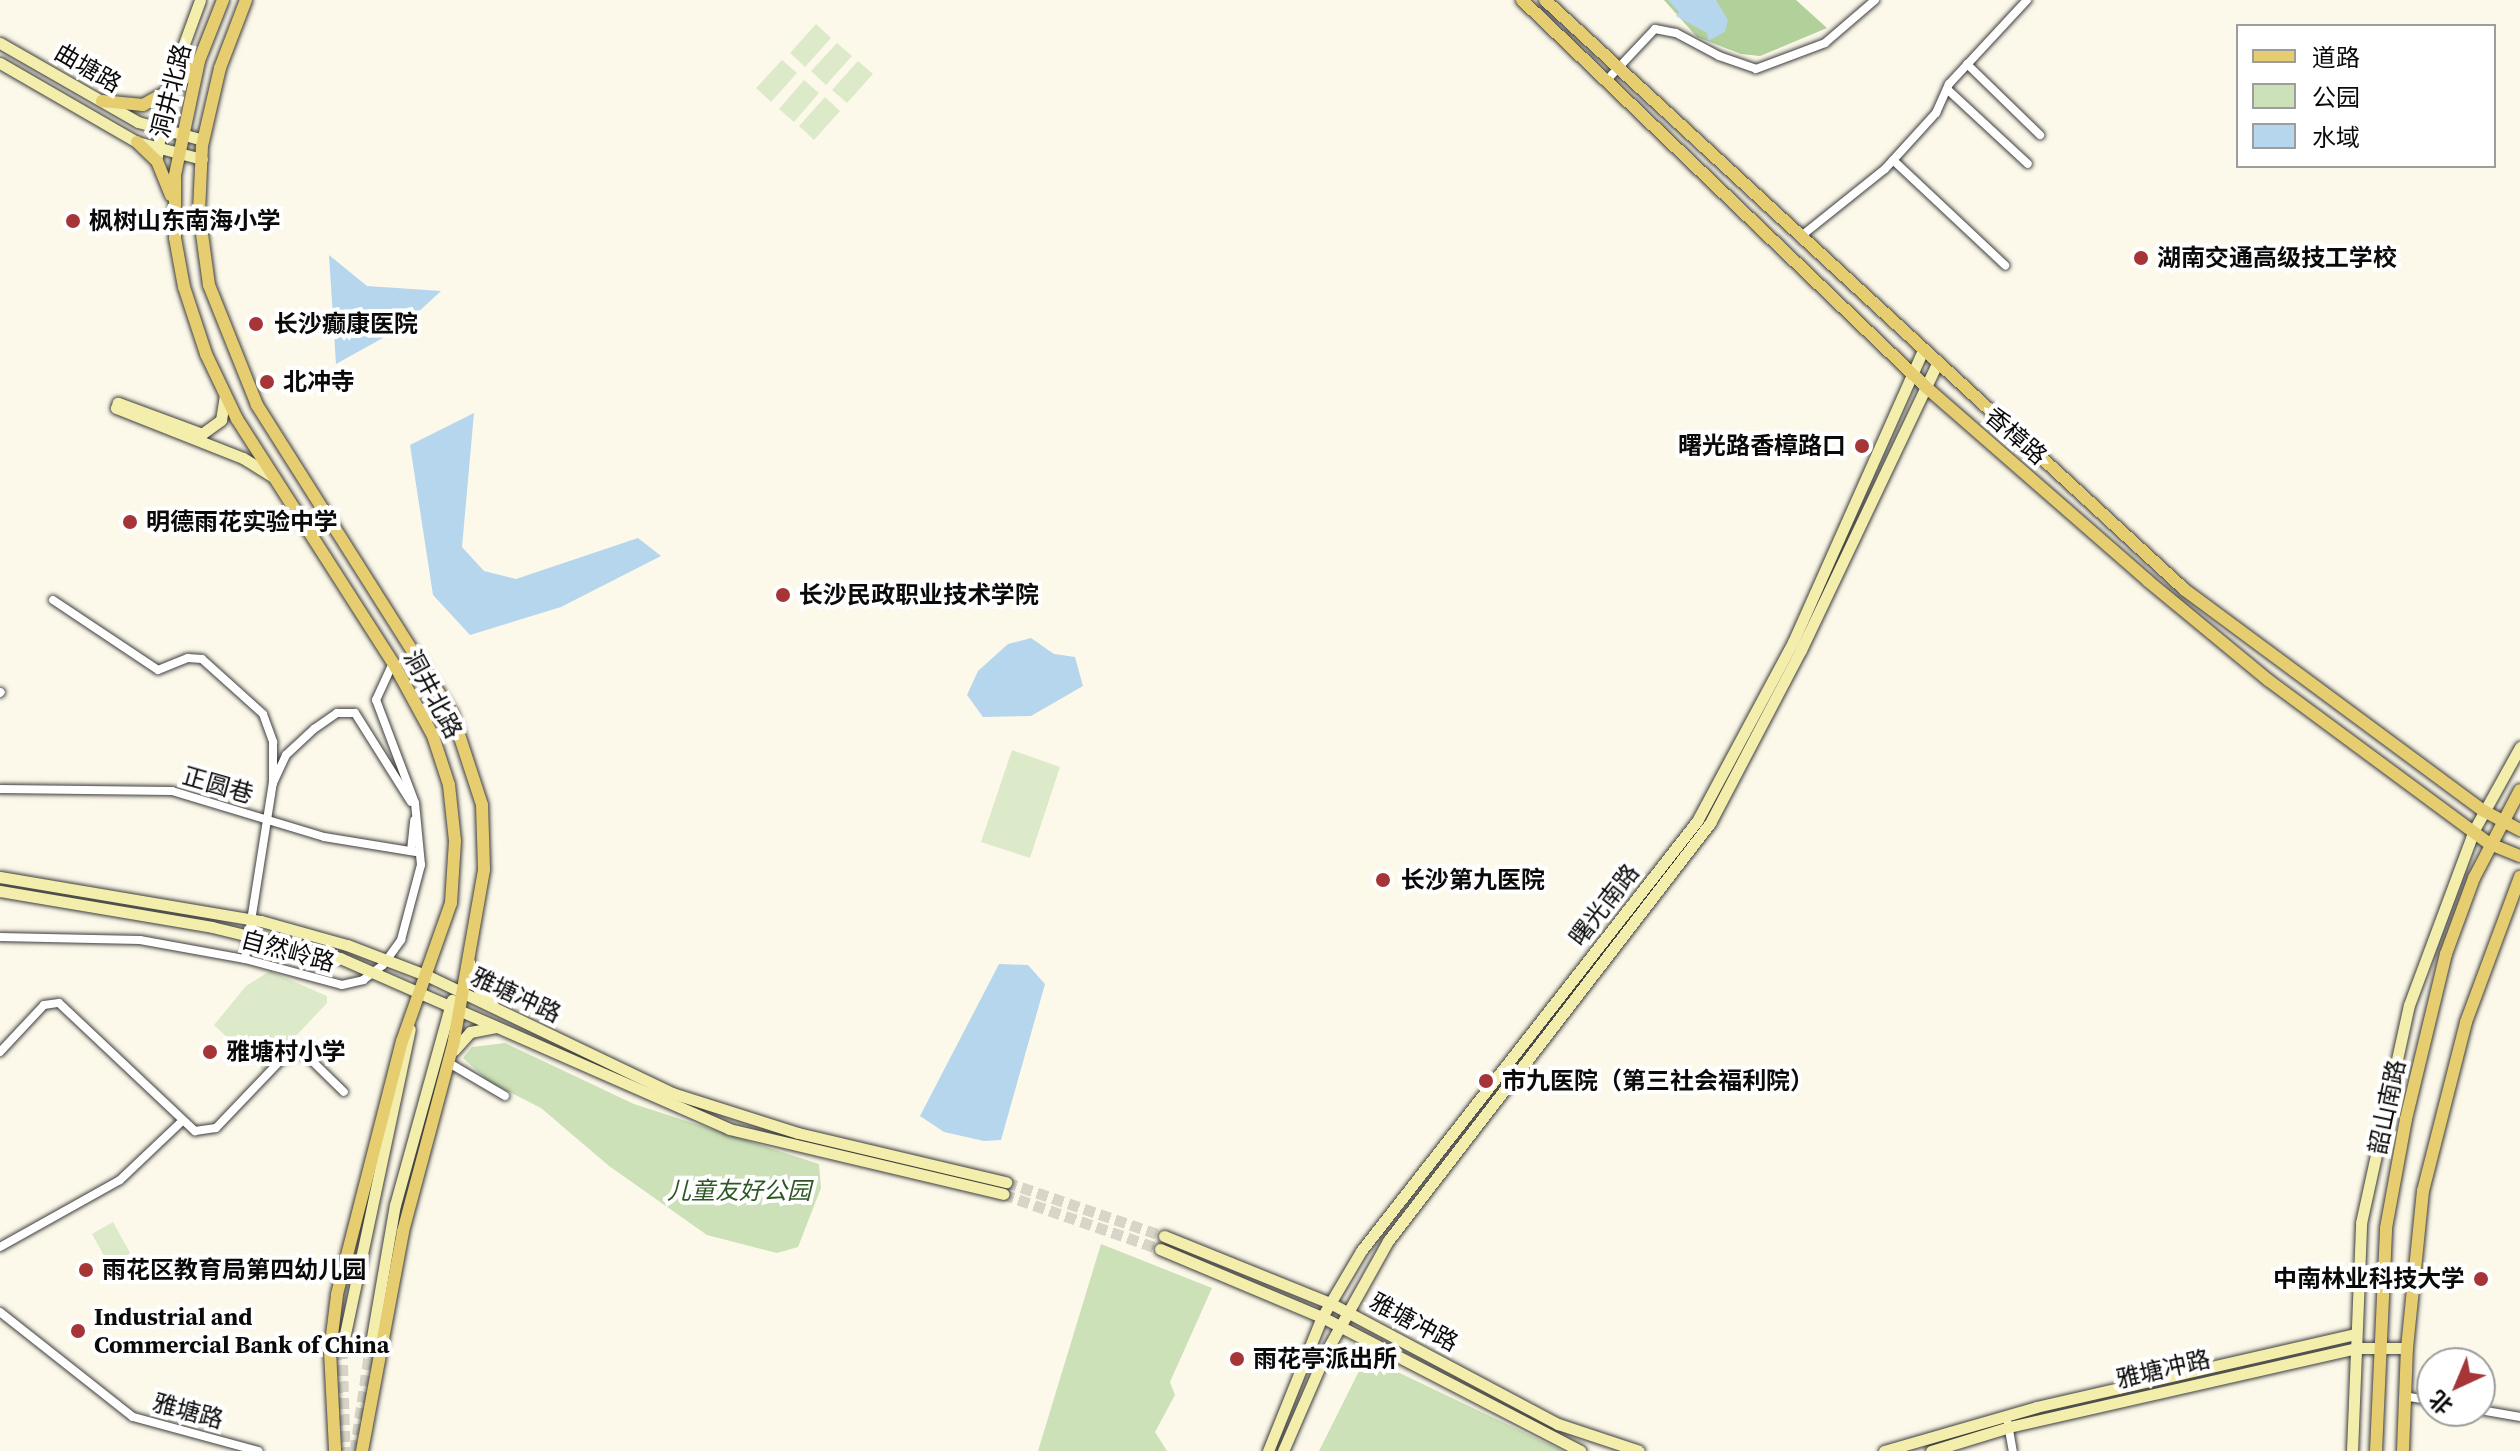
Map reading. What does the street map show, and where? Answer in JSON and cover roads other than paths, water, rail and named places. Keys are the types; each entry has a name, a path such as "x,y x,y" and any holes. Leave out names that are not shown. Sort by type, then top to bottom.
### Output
{"main road":[{"name":"洞井北路","path":"223,0 199,61 178,154 173,208 184,287 225,395 393,663 442,759 452,809 455,874 428,976 411,1017 366,1171 337,1295 330,1351 335,1451"},
{"name":"洞井北路","path":"246,0 220,68 203,140 199,212 209,285 244,379 436,684 466,743 482,805 485,843 468,957 455,1007 450,1060 403,1232 362,1451"},
{"name":"香樟路","path":"1522,0 1927,388 2256,671 2490,844 2520,856"},
{"name":"香樟路","path":"1545,0 1922,352 2185,590 2484,811 2520,830"},
{"path":"102,101 131,106 166,93 199,61"},
{"path":"137,142 157,156 173,208"},
{"name":"韶山南路","path":"2376,1451 2377,1350 2386,1228 2406,1119 2446,954 2490,844 2520,790"},
{"path":"2403,1451 2407,1348 2423,1191 2436,1129 2466,1022 2520,877"}],"street":[{"path":"200,0 166,93 157,156 178,154 202,159"},
{"path":"1605,82 1655,29 1664,29 1740,65 1777,65 1843,32 1875,0"},
{"path":"1799,238 1893,160 1936,113 1947,89 1967,64 2027,0"},
{"name":"曲塘路","path":"0,43 160,131 203,140"},
{"path":"1967,64 2040,135"},
{"name":"曲塘路","path":"1,67 137,142"},
{"path":"1947,89 2028,164"},
{"path":"1893,160 2005,265"},
{"name":"曙光南路","path":"1268,1451 1322,1317 1361,1251 1697,821 1793,642 1922,352"},
{"name":"曙光南路","path":"1283,1451 1340,1326 1388,1241 1710,823 1801,650 1937,364"},
{"path":"225,395 221,420 202,434 118,403 116,408 243,458 282,485"},
{"path":"53,600 158,670 188,658 202,659 263,714 273,742 273,783 245,959"},
{"name":"自然岭路","path":"0,937 140,940 245,959 342,985 374,972 401,940 414,901 415,803 376,700 393,663"},
{"path":"273,783 286,755 314,729 337,713 355,713 411,802 416,852"},
{"path":"2352,1451 2361,1223 2409,1005 2474,830 2520,747"},
{"name":"正圆巷","path":"0,789 172,791 324,837 416,852"},
{"name":"雅塘冲路","path":"0,877 251,919 387,960 428,976 672,1093 734,1115 1004,1188 729,1129 634,1091 422,991 374,972 249,934 0,891"},
{"path":"468,957 478,988 503,1013"},
{"path":"0,1052 44,1005 59,1003 180,1123 195,1131 216,1128 281,1060 303,1052 344,1092"},
{"path":"370,1349 395,1205 455,1007"},
{"path":"342,1348 362,1237 404,1073 411,1017"},
{"path":"500,1027 470,1032 450,1060 505,1096"},
{"path":"0,1247 120,1180 180,1123"},
{"name":"雅塘冲路","path":"1164,1236 1330,1303 1558,1424 1639,1451"},
{"name":"雅塘冲路","path":"1160,1249 1322,1317 1580,1451"},
{"name":"雅塘路","path":"0,1312 133,1417 258,1451"},
{"name":"雅塘冲路","path":"1884,1451 2356,1334"},
{"name":"雅塘冲路","path":"1931,1451 2008,1421 2356,1348 2407,1348"},
{"path":"2404,1396 2416,1398"},
{"path":"2496,1413 2520,1417"},
{"path":"2008,1421 2013,1451"}],"water":[{"path":"1668,0 1716,0 1728,20 1725,32 1708,41 1707,33 1676,16 1679,12"},
{"path":"329,255 367,286 441,291 401,328 336,364"},
{"path":"474,413 462,547 484,571 516,579 638,538 661,556 561,607 470,635 433,595 410,445"},
{"path":"1031,638 1054,654 1075,657 1083,686 1031,716 983,717 967,695 978,671 1008,644"},
{"path":"999,964 1028,965 1045,984 1001,1140 984,1141 944,1132 920,1116"}],"tunnel":[{"path":"1006,1182 1164,1236"},
{"path":"1003,1194 1160,1249"},
{"path":"342,1348 345,1451"},
{"path":"355,1451 370,1349"}],"place":[{"name":"枫树山东南海小学","path":"73,221"},
{"name":"湖南交通高级技工学校","path":"2141,258"},
{"name":"长沙癫康医院","path":"256,324"},
{"name":"北冲寺","path":"267,382"},
{"name":"曙光路香樟路口","path":"1862,446"},
{"name":"明德雨花实验中学","path":"130,522"},
{"name":"长沙民政职业技术学院","path":"783,595"},
{"name":"长沙第九医院","path":"1383,880"},
{"name":"雅塘村小学","path":"210,1052"},
{"name":"市九医院（第三社会福利院）","path":"1486,1081"},
{"name":"雨花区教育局第四幼儿园","path":"86,1270"},
{"name":"中南林业科技大学","path":"2481,1279"},
{"name":"Industrial and Commercial Bank of China","path":"78,1331"},
{"name":"雨花亭派出所","path":"1237,1359"}],"park label":[{"name":"儿童友好公园","path":"739,1191"}]}
